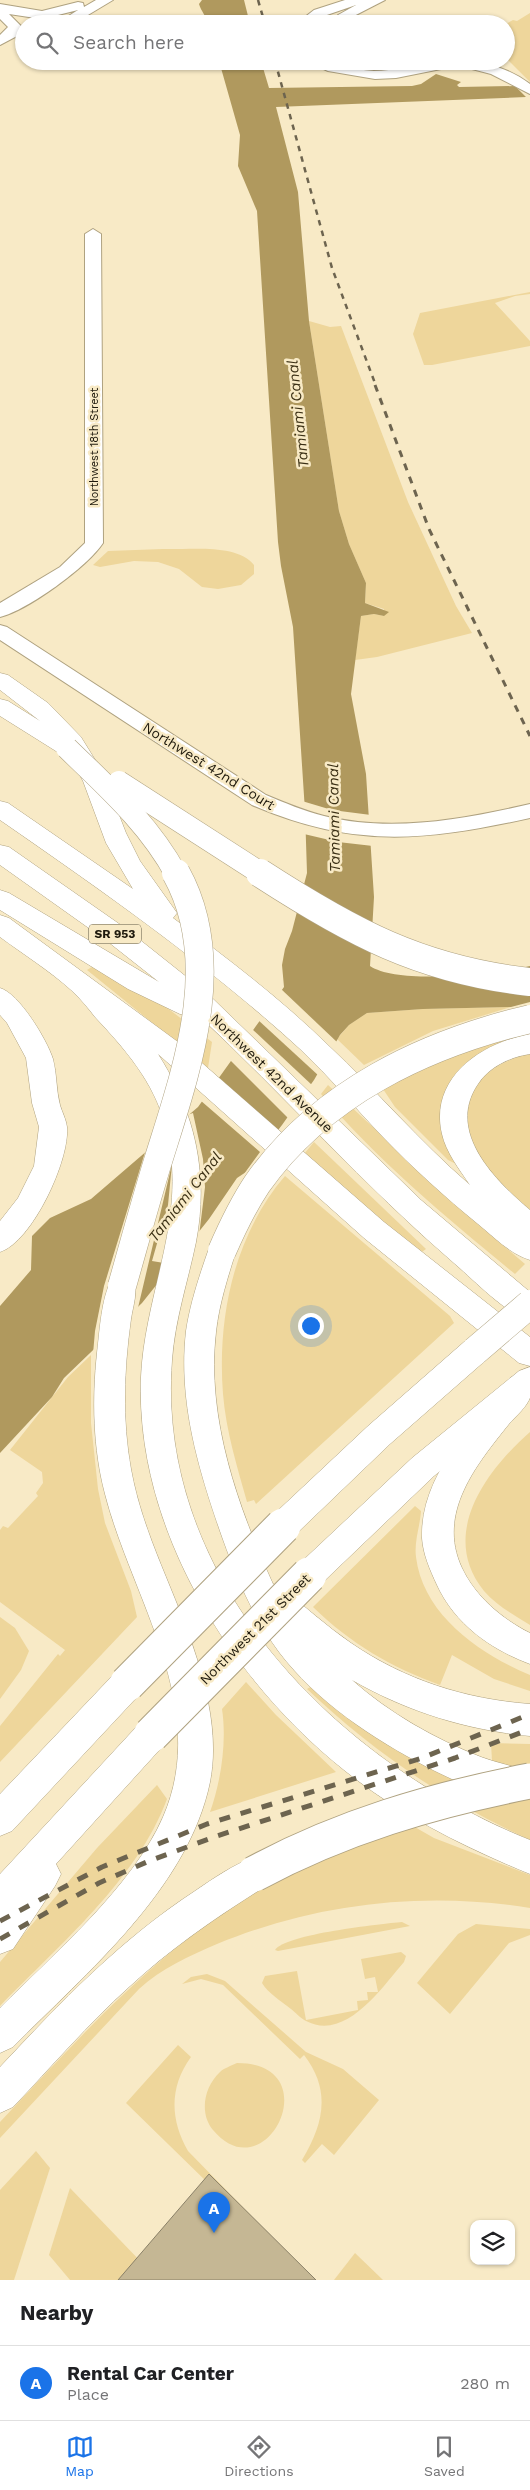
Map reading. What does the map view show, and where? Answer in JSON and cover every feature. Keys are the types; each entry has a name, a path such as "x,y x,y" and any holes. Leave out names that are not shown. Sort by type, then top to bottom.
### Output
{"main road":[{"path":"0,680 44,709 73,741 90,771 108,821 130,867 182,936"},
{"path":"0,706 304,902 365,937 403,954 447,968 493,978 530,982"},
{"path":"0,2034 114,1916 145,1881 178,1823 193,1781 198,1739 192,1700 175,1642 124,1510 114,1463 110,1421 109,1372 122,1286 195,1030 200,996 198,932 192,907 180,879 164,851 137,815 67,748"},
{"name":"SR 953","path":"0,809 182,936 249,989 337,1070 394,1131 437,1172 530,1249"},
{"name":"Northwest 42nd Avenue","path":"0,852 115,933 224,1024 308,1109 465,1256 530,1309"},
{"path":"0,899 138,982 224,1024"},
{"path":"0,924 146,1031 190,1067 405,1256 530,1354"},
{"path":"82,985 147,1060 178,1119 185,1145 189,1187 186,1217 159,1334 156,1390 158,1430 168,1481 184,1533 211,1590 230,1623 256,1658 322,1730 363,1764 430,1809 530,1857"},
{"path":"0,997 17,1017 39,1058 46,1103 53,1127 48,1166 29,1205 0,1241"},
{"path":"530,1019 487,1028 427,1050 372,1079 347,1095 302,1133 269,1169 247,1200 222,1251 202,1325 199,1357 201,1404 215,1470 259,1590 282,1628 305,1657 348,1697 371,1715 420,1746 458,1764 490,1778 530,1786"},
{"path":"530,1044 497,1054 474,1069 458,1090 452,1114 458,1143 469,1162 500,1198 530,1227"},
{"path":"0,1819 127,1684 283,1526 372,1441 530,1304"},
{"path":"526,1383 450,1482 440,1509 438,1537 440,1554 447,1574 467,1606 496,1632 530,1650"},
{"name":"Northwest 21st Street","path":"0,1900 151,1735 309,1575 423,1467 526,1383"},
{"path":"259,1590 338,1653 376,1677 439,1703 477,1713 530,1720"},
{"path":"0,2094 126,1965 206,1902 254,1874 329,1837 397,1814 480,1791 530,1781"},
{"path":"0,1936 106,1783"}],"street":[{"path":"60,15 91,0"},
{"path":"78,15 106,0"},
{"path":"316,15 358,0"},
{"path":"347,15 378,0"},
{"path":"0,10 42,15 78,6"},
{"path":"0,10 15,16"},
{"path":"0,10 12,22 15,28 12,33 0,41"},
{"path":"0,41 15,35"},
{"path":"0,55 15,48"},
{"path":"337,70 382,75 417,70"},
{"path":"408,72 412,70"},
{"path":"503,70 519,77 529,89"},
{"name":"Northwest 18th Street","path":"0,611 74,564 91,550 94,543 93,234"},
{"name":"Northwest 42nd Court","path":"0,631 245,790 296,817 343,828 373,832 421,830 527,812"}],"shaded area":[{"path":"530,13 530,82 515,67 515,20"},
{"path":"530,292 530,294 515,296 495,303 530,341 530,346 424,365 413,334 420,313"},
{"path":"309,321 330,327 341,326 408,502 456,606 472,633 377,657 355,660 361,616 374,614 384,616 384,609 365,603 366,583 349,544 339,511"},
{"path":"212,549 236,553 254,565 254,574 241,585 218,589 202,587 179,569 158,562 134,561 100,567 93,565 108,551"},
{"path":"95,965 166,1007 212,1042 208,1068 87,970"},
{"path":"511,1007 433,1031 364,1065 337,1039 349,1025 367,1013 423,1009"},
{"path":"530,1032 530,1037 468,1063 456,1164 448,1160 395,1107 383,1089 447,1056"},
{"path":"530,1054 530,1214 478,1159 468,1141 465,1124 466,1109 470,1095 478,1083 500,1065 514,1058"},
{"path":"328,1085 458,1207 525,1264 515,1274 414,1188 366,1143 321,1094"},
{"path":"314,1142 426,1249 419,1254 304,1154"},
{"path":"285,1176 450,1316 454,1323 256,1504 254,1500 247,1502 232,1448 223,1394 223,1336 227,1307 241,1251 267,1199"},
{"path":"91,1355 91,1423 98,1489 105,1523 131,1591 137,1617 0,1762 0,1726 58,1654 60,1656 65,1650 0,1602 0,1530 3,1526 8,1528 38,1496 36,1493 43,1483 42,1472 10,1450 68,1377"},
{"path":"530,1432 530,1625 500,1606 484,1591 471,1569 466,1547 467,1526 474,1504 484,1484 498,1465"},
{"path":"415,1506 421,1511 416,1557 421,1578 430,1597 442,1614 474,1644 492,1656 530,1675 530,1691 494,1679 452,1655 440,1685 372,1653 342,1632 313,1607"},
{"path":"0,1617 15,1628 29,1651 21,1670 0,1699"},
{"path":"246,1682 276,1715 336,1772 210,1812 222,1761 224,1735 222,1709"},
{"path":"312,1686 530,1794 530,1840 469,1809 412,1774 332,1712 307,1689"},
{"path":"491,1743 530,1744 530,1768 521,1770 492,1761"},
{"path":"157,1785 167,1799 154,1829 137,1857 94,1910 0,2006 0,1962 97,1848"},
{"path":"413,1826 434,1838 530,1875 530,1908 451,1901 371,1904 293,1919 217,1944 166,1969 139,1989 0,2138 0,2122 65,2053 132,1986 204,1926 244,1900 301,1868"},
{"path":"402,1922 410,1926 278,1951 275,1950 282,1944 314,1935"},
{"path":"476,1924 530,1929 530,1935 509,1943 450,2014 417,1983 458,1934"},
{"path":"401,1952 406,1956 404,1962 374,1997 349,2018 335,2024 321,2026 306,2021 271,1994 262,1983 265,1976 297,1971 306,2020 358,2010 357,2001 368,2000 367,1992 378,1992 375,1977 365,1979 361,1959"},
{"path":"207,1974 225,1981 306,2052 343,2069 379,2100 334,2155 322,2144 305,2163 302,2160 315,2134 321,2108 318,2082 313,2068 304,2055 300,2059 223,1985 201,1979 182,1984 191,1977"},
{"path":"178,2045 191,2057 179,2080 174,2104 175,2116 182,2139 188,2151 269,2234 210,2185 126,2103"},
{"path":"237,2063 265,2069 280,2082 284,2101 280,2120 268,2137 252,2147 233,2145 213,2130 206,2116 205,2100 210,2085 222,2071"},
{"path":"36,2151 50,2168 14,2280 0,2280 0,2190"},
{"path":"70,2188 143,2264 129,2280 70,2280 49,2255"},
{"path":"355,2253 383,2280 334,2280"}],"water":[{"path":"202,0 244,0 248,15 204,15 199,4"},
{"name":"Tamiami Canal","path":"222,70 264,70 269,88 412,86 421,84 436,74 461,82 457,85 459,87 515,86 526,97 276,107 298,192 309,321 339,511 349,544 366,583 365,603 389,612 384,616 374,614 361,616 351,694 366,774 374,897 370,966 384,972 402,975 448,976 472,975 530,966 530,1002 511,1007 423,1009 367,1013 349,1025 340,1035 314,1080 282,1125 246,1172 237,1178 209,1219 142,1303 64,1378 52,1397 0,1453 0,1306 31,1270 32,1236 50,1218 91,1199 198,1107 284,987 282,965 285,949 292,931 307,873 305,811 293,627 278,542 257,211 238,166 240,135"}],"pier":[{"path":"302,801 332,810 371,815 373,846 338,842 304,834"},
{"path":"280,988 338,1043 319,1076 257,1019"},
{"path":"251,1028 313,1086 289,1119 229,1059"},
{"path":"217,1076 279,1131 285,1124 228,1196 260,1152 200,1100"},
{"path":"193,1113 203,1159 205,1187 199,1236 176,1265 152,1261 168,1205 172,1164 137,1312 93,1354 95,1331 104,1286 146,1149 184,1116"}],"building":[{"path":"209,2174 316,2280 118,2280"}],"railway":[{"path":"258,0 262,15"},
{"path":"277,70 332,268 376,386"},
{"path":"375,385 429,529 530,736"},
{"path":"0,1921 102,1867 207,1824 422,1758 530,1714"},
{"path":"0,1939 99,1883 149,1861 217,1836 455,1758 530,1729"}],"place":[{"name":"Rental Car Center","path":"214,2233"}]}
